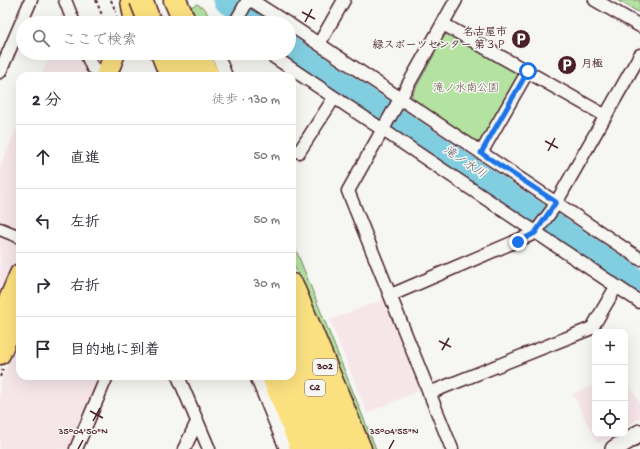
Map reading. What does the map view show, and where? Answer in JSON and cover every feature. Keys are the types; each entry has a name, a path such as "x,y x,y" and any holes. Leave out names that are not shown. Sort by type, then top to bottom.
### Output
{"highway":[{"path":"161,0 167,16"},
{"path":"175,0 182,16"},
{"path":"149,60 153,72"},
{"path":"165,60 169,72"},
{"path":"185,60 189,72"},
{"path":"201,60 206,72"},
{"name":"302","path":"296,295 360,449"},
{"name":"C2","path":"296,342 335,448"},
{"path":"275,380 302,449"},
{"name":"C2","path":"293,380 335,448"},
{"path":"335,448 342,408"}],"main road":[{"path":"111,72 114,60"},
{"path":"113,72 123,60"},
{"path":"0,321 16,283"},
{"path":"0,354 16,316"}],"street":[{"path":"24,16 31,0"},
{"path":"65,0 71,16"},
{"path":"319,44 344,0"},
{"path":"452,449 348,190 456,0"},
{"path":"595,0 640,26"},
{"path":"239,16 247,2 273,16"},
{"path":"442,24 606,116"},
{"path":"296,29 319,44 397,103 481,153 553,208 638,253"},
{"path":"0,72 16,35"},
{"path":"391,295 539,228 553,208 640,55"},
{"path":"89,60 92,67 102,72"},
{"path":"220,60 225,72"},
{"path":"278,60 296,72"},
{"path":"481,153 528,71"},
{"path":"296,72 334,98 385,124 539,228 616,287 640,302"},
{"path":"298,152 334,98"},
{"path":"0,229 16,235"},
{"path":"429,393 592,328 616,287"},
{"path":"76,449 105,380"},
{"path":"180,380 209,449"},
{"path":"258,380 286,449"},
{"path":"184,449 197,422"},
{"path":"614,449 640,433"}],"path":[{"path":"96,0 102,16"},
{"path":"111,0 117,16"}],"shaded area":[{"path":"63,10 65,16 60,16"},
{"path":"48,60 83,60 87,72 43,72"},
{"path":"16,131 16,229 0,223 0,166"},
{"path":"0,237 16,243 16,259 0,297"},
{"path":"387,298 423,389 367,413 330,320"},
{"path":"16,345 16,380 100,380 70,449 0,449 0,383"},
{"path":"628,382 640,404 640,417 628,426"},
{"path":"592,385 592,433 573,394"},
{"path":"594,437 610,437 597,443"}],"green space":[{"path":"617,0 640,0 640,13"},
{"path":"197,4 205,9 208,16 184,16 182,11"},
{"name":"滝ノ水南公園","path":"452,34 518,71 521,78 484,142 476,145 414,104 412,95 445,35"},
{"path":"296,250 376,449 369,449 296,270"}],"waterway":[{"name":"滝ノ水川","path":"224,0 245,16"},
{"name":"滝ノ水川","path":"296,51 640,281"}],"place":[{"name":"名古屋市 緑スポーツセンター 第３Ｐ","path":"521,39"},
{"name":"月極","path":"567,65"}],"route":[{"path":"518,242 535,233 551,213 556,202 481,153 528,71"}]}
